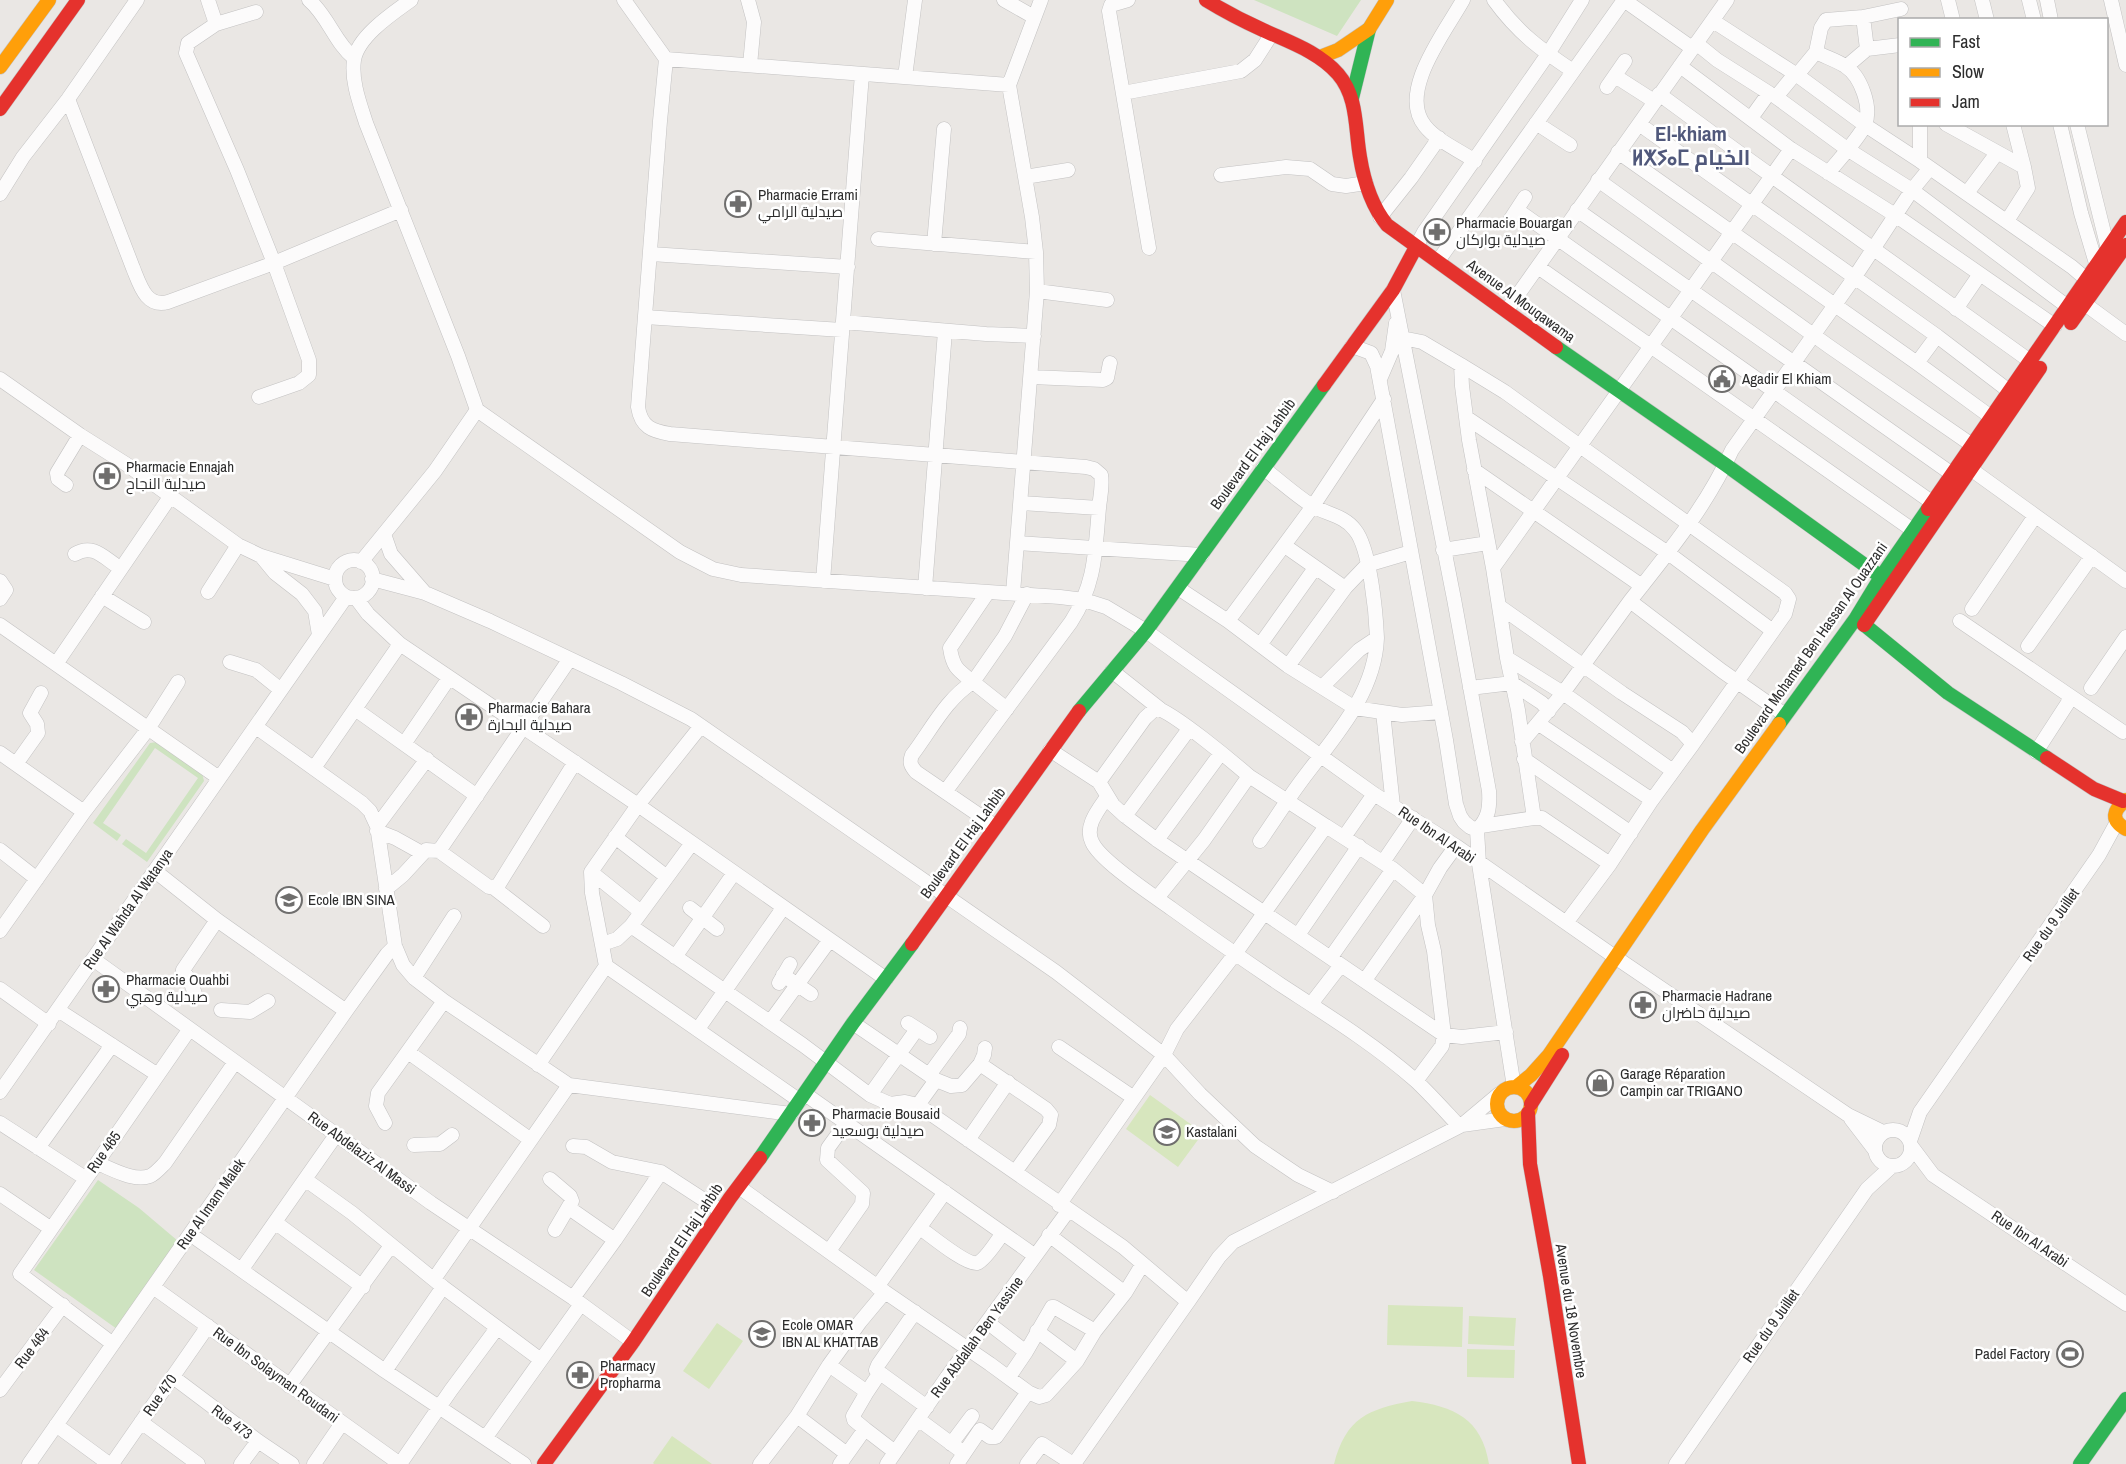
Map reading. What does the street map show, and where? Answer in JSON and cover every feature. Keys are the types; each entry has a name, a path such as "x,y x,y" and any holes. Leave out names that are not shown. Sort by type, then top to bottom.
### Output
{"main road":[{"path":"0,67 49,0"},
{"path":"0,109 78,0"},
{"name":"Avenue Al Mouqawama","path":"1206,0 1320,57 1345,82 1352,98 1366,183 1373,205 1380,217 1416,247 1551,344 1726,465 1887,581"},
{"path":"1352,98 1369,29 1388,0"},
{"path":"1320,57 1345,46 1369,29"},
{"path":"2096,264 2126,222"},
{"name":"Boulevard Mohamed Ben Hassan Al Ouazzani","path":"1887,581 1914,531 2068,307 2114,263 2126,245"},
{"name":"Boulevard El Haj Lahbib","path":"544,1464 633,1342 826,1061 995,826 1050,750 1178,588 1393,290 1416,247"},
{"name":"Boulevard Mohamed Ben Hassan Al Ouazzani","path":"1515,1087 1531,1075 1549,1055 1775,747 1887,581 1971,470 2085,304 2095,282"},
{"path":"1860,621 1948,693 2094,789 2125,800 2117,807 2121,825"},
{"name":"Boulevard Mohamed Ben Hassan Al Ouazzani","path":"1530,1108 1702,830 1785,715 1860,621"},
{"path":"2094,789 2121,825"},
{"path":"1515,1087 1527,1093 1530,1108 1521,1120 1508,1120 1498,1111 1497,1100 1499,1094 1504,1090 1515,1087"},
{"name":"Avenue du 18 Novembre","path":"1530,1108 1530,1164 1579,1464"},
{"name":"Avenue du 18 Novembre","path":"1508,1120 1530,1164"},
{"path":"2080,1464 2126,1399"}],"street":[{"path":"0,194 23,157 68,99 136,0"},
{"path":"208,0 216,24"},
{"path":"309,0 322,14 347,52 354,58"},
{"path":"361,562 435,471 477,410 359,103 354,72 354,58 375,29 411,0"},
{"path":"624,0 666,59 638,407 641,420 647,427 653,431 670,434 1024,461 1094,469 1102,478 1097,547 1092,576 1084,600 1071,622 945,792"},
{"path":"748,0 754,22 750,65"},
{"path":"905,76 915,0"},
{"path":"1004,0 1034,17"},
{"path":"995,826 916,772 910,760 950,702 973,682 996,652 1020,594 1017,543 1037,291 1036,252 1009,85 1041,0"},
{"path":"1128,0 1111,5 1109,11 1149,248"},
{"path":"1463,0 1424,70 1416,94 1420,118 1425,126 1439,138 1475,161"},
{"path":"1494,0 1529,41 1573,71"},
{"path":"1416,247 1424,232 1548,54 1582,0"},
{"path":"1438,261 1624,0 1772,95 1847,149 1912,190 2068,307"},
{"path":"1506,310 1727,0"},
{"path":"1948,0 1952,18"},
{"path":"1982,0 1986,18"},
{"path":"2029,0 2034,18"},
{"path":"2047,0 2051,18"},
{"path":"2111,0 2126,65"},
{"path":"1751,118 1815,52 1821,28 1826,20 1863,17 1901,10"},
{"path":"256,12 216,24 188,42 187,58 237,170 274,263 305,345 310,368 309,375 303,381 259,397"},
{"path":"1863,17 1867,49"},
{"path":"1713,21 1796,74 1865,125 2095,282"},
{"path":"1123,93 1241,71 1255,60 1271,34"},
{"path":"1847,66 1867,49 1898,45"},
{"path":"1815,52 1847,66 1858,78 1867,115 1865,125 1828,173"},
{"path":"666,59 1009,85"},
{"path":"1607,87 1625,61"},
{"path":"1680,66 1791,149 1895,215 2055,326"},
{"path":"823,581 862,74"},
{"path":"1615,76 1657,98 1772,176 2030,361"},
{"path":"68,99 145,295 150,300 161,304 274,263 401,210"},
{"path":"1536,123 1570,145"},
{"path":"1638,124 1937,336 2009,391"},
{"path":"1522,742 1539,724 1668,554 1726,465 1732,450 1854,278 1912,190 1925,164 1920,126"},
{"path":"1950,126 2024,167"},
{"path":"2007,221 2028,188 2014,126"},
{"path":"2060,126 2081,213 2096,264 2095,282"},
{"path":"2077,126 2107,249 2114,263"},
{"path":"934,244 944,129"},
{"path":"1380,217 1439,138"},
{"path":"1493,568 1791,149"},
{"path":"1618,152 1991,417"},
{"path":"1967,194 1997,153"},
{"path":"1221,175 1286,167 1310,169 1332,184 1346,186 1366,183"},
{"path":"1025,177 1068,170"},
{"path":"1598,180 1972,445"},
{"path":"1525,197 1514,215 1557,237 1933,503"},
{"path":"1577,210 1952,474"},
{"path":"878,239 1036,252"},
{"path":"651,254 848,267"},
{"path":"1538,267 1914,531"},
{"path":"1956,309 1980,274"},
{"path":"1393,290 1489,791 1489,811 1479,828 1479,864 1515,1087"},
{"path":"1037,291 1107,300"},
{"path":"2085,304 2126,334"},
{"path":"1380,378 1392,351 1397,315"},
{"path":"645,317 1034,336"},
{"path":"925,588 945,331"},
{"path":"1917,363 1937,336"},
{"path":"1402,338 1422,342 1505,392 1785,593 1788,599 1787,610 1773,631 1566,923"},
{"path":"1352,346 1371,353 1380,378 1457,811 1470,828 1542,818 1610,864"},
{"path":"1031,377 1102,380 1107,378 1110,363"},
{"path":"1461,365 1461,386 1474,470 1493,568 1534,819"},
{"path":"0,397 4,382 126,464 238,545 261,556 335,579"},
{"path":"1228,621 1313,507 1384,399"},
{"name":"Rue Ibn Al Arabi","path":"477,410 650,532 700,563 726,573 1020,594 1084,600 1106,607 1146,631 1374,794 1456,846 1479,864 1848,1114 1889,1131"},
{"path":"1467,418 1668,554 1773,631"},
{"path":"66,485 58,479 57,473 80,435"},
{"path":"1260,841 1355,708 1371,672 1376,656 1377,638 1365,555 1356,530 1343,519 1313,507 1263,468"},
{"path":"1474,470 1642,586"},
{"path":"1971,470 2126,581"},
{"path":"56,664 170,497"},
{"path":"1021,503 1099,508"},
{"path":"1972,609 2035,516"},
{"path":"384,534 391,554 424,593"},
{"path":"1017,543 1202,555"},
{"path":"1443,550 1488,543"},
{"path":"208,592 238,545"},
{"path":"1285,546 1345,588"},
{"path":"75,554 85,548 91,549 120,568"},
{"path":"1288,666 1345,588 1367,566 1411,552"},
{"path":"261,556 275,573 302,594 315,611 319,635"},
{"path":"2028,646 2092,556"},
{"path":"351,597 366,593 372,585 369,569 361,562 351,561 341,565 335,579 338,590 351,597 400,644 638,805 886,979"},
{"path":"1260,645 1315,568"},
{"path":"372,579 424,593 490,621 621,683 701,726 1056,972 1164,1056 1255,1146 1298,1175 1333,1192"},
{"path":"0,581 6,590 0,599"},
{"path":"1178,588 1228,621 1288,666 1355,708 1402,715 1441,712"},
{"path":"988,592 950,648 952,662 957,669 1007,709"},
{"path":"102,596 144,622"},
{"name":"Rue Al Wahda Al Watanya","path":"1,1089 49,1024 319,635 351,597"},
{"path":"1630,602 1785,715"},
{"path":"1499,606 1682,732 1693,744"},
{"path":"1960,621 2123,732"},
{"path":"0,626 219,778"},
{"path":"2091,688 2126,637"},
{"path":"1322,687 1346,662 1377,638"},
{"path":"314,768 400,644"},
{"path":"1507,658 1563,693 1673,771"},
{"path":"439,851 569,660"},
{"path":"230,662 256,670 281,690"},
{"path":"1112,671 1249,776 1359,846 1425,895 1428,925 1436,962 1444,1035 1442,1046 1416,1081"},
{"path":"404,744 449,678"},
{"path":"0,931 84,812 148,729 178,682"},
{"path":"1470,688 1512,683 1542,703 1549,711"},
{"path":"16,764 38,734 37,724 30,713 41,693"},
{"path":"2036,752 2071,698"},
{"path":"355,709 477,796"},
{"path":"1100,782 1145,717 1152,710 1160,709"},
{"path":"1383,712 1393,806"},
{"path":"1539,724 1652,800"},
{"path":"538,1065 606,966 592,892 591,872 638,805 701,726"},
{"path":"256,727 370,811 377,828 395,946 403,965 414,978 444,1001 569,1085 791,1114"},
{"path":"1125,816 1189,729"},
{"path":"1050,750 1100,782 1107,797 1125,816 1157,840 1444,1035 1462,1037 1506,1032"},
{"path":"0,753 84,812"},
{"path":"1157,840 1221,753"},
{"path":"377,828 427,759"},
{"path":"1524,759 1631,833"},
{"path":"494,888 499,884 575,762"},
{"path":"1157,898 1204,840 1249,776"},
{"path":"1344,837 1374,794"},
{"path":"1107,797 1094,817 1089,830 1092,842 1119,870 1234,954 1383,1054 1416,1081 1461,1126"},
{"path":"1311,1004 1413,818"},
{"name":"Rue du 9 Juillet","path":"1911,1144 1920,1112 2121,825"},
{"name":"Rue Abdallah Ben Yassine","path":"891,1458 1049,1235 1063,1208 1164,1056 1177,1029 1326,826"},
{"path":"377,828 422,852"},
{"path":"615,837 667,877"},
{"path":"602,944 617,939 631,926 692,843"},
{"path":"1298,935 1359,846"},
{"path":"1365,980 1425,895 1456,846"},
{"path":"386,889 403,875 422,852 431,849 439,851 489,887 494,888 543,926"},
{"path":"0,850 37,879"},
{"path":"154,871 217,920 346,1011"},
{"path":"591,872 641,912"},
{"path":"675,957 734,873"},
{"path":"690,908 718,928"},
{"path":"698,1029 783,908"},
{"path":"414,978 454,916"},
{"path":"195,994 183,970 217,920"},
{"path":"631,926 826,1061 870,1095 890,1104 905,1102 918,1105 1063,1208 1123,1247 1188,1302"},
{"path":"770,1022 829,941"},
{"name":"Rue Al Imam Malek","path":"29,1464 346,1011 395,946"},
{"name":"Rue Abdelaziz Al Massi","path":"93,960 336,1135 633,1342"},
{"path":"606,966 802,1098 846,1123 1034,1256"},
{"path":"784,974 811,994"},
{"path":"0,989 49,1024"},
{"path":"221,1010 250,1012 268,1001"},
{"path":"385,1123 376,1106 378,1093 444,1001"},
{"path":"58,1010 158,1075"},
{"path":"853,1023 933,1078 951,1086 962,1085 980,1064 985,1048"},
{"path":"870,1095 900,1055 913,1026 930,1037"},
{"path":"918,1105 960,1028"},
{"name":"Rue 465","path":"63,1305 20,1274 189,1030"},
{"path":"38,1148 112,1045"},
{"path":"1059,1047 1134,1098"},
{"path":"408,1052 531,1140"},
{"path":"97,1163 129,1176 151,1176 165,1163 235,1062"},
{"path":"980,1064 1046,1109 1051,1115 1049,1125 1015,1172"},
{"path":"968,1140 1008,1082"},
{"path":"385,1371 439,1283 469,1228 569,1085"},
{"path":"1027,1464 1042,1444 1074,1464 1228,1245 1461,1126 1499,1094"},
{"name":"Rue du 9 Juillet","path":"1889,1131 1920,1112"},
{"name":"Rue Ibn Al Arabi","path":"1848,1114 1875,1152"},
{"path":"1461,1126 1508,1120"},
{"path":"0,1123 85,1178"},
{"path":"829,1251 862,1204 864,1196 827,1160 828,1148 846,1123"},
{"path":"1889,1131 1907,1135 1911,1144 1908,1159 1894,1166 1879,1161 1875,1152 1878,1137 1889,1131"},
{"path":"242,1269 336,1135"},
{"path":"414,1145 440,1144 452,1135"},
{"name":"Rue Ibn Al Arabi","path":"1911,1144 1933,1175"},
{"path":"573,1146 586,1147 612,1162 661,1172 721,1211"},
{"name":"Rue du 9 Juillet","path":"1867,1189 1875,1152"},
{"name":"Rue Ibn Al Arabi","path":"1894,1166 1933,1175 2126,1304"},
{"name":"Rue du 9 Juillet","path":"1676,1464 1867,1189 1894,1166"},
{"path":"486,1437 541,1360 615,1240 661,1172"},
{"path":"550,1179 571,1198 569,1208 555,1230"},
{"path":"306,1180 541,1360"},
{"path":"739,1187 1028,1392 1039,1397 1046,1395 1077,1361 1095,1331 1125,1293 1142,1264"},
{"path":"760,1464 797,1416 945,1192"},
{"path":"1,1198 50,1228"},
{"path":"569,1208 615,1240"},
{"path":"276,1223 363,1287"},
{"path":"920,1228 974,1263 981,1261 1002,1234"},
{"path":"190,1234 385,1371 524,1464"},
{"path":"1049,1235 1125,1293"},
{"path":"289,1386 363,1287 390,1246"},
{"name":"Rue Ibn Solayman Roudani","path":"153,1287 400,1464"},
{"path":"63,1305 113,1344"},
{"name":"Rue 464","path":"0,1390 63,1305"},
{"path":"1009,1377 1052,1307 1054,1306 1095,1331"},
{"path":"915,1312 876,1370 927,1407"},
{"path":"987,1322 1026,1352"},
{"name":"Rue 470","path":"110,1464 174,1377 208,1326"},
{"path":"400,1464 497,1328"},
{"path":"1037,1331 1077,1361"},
{"path":"829,1365 867,1392"},
{"path":"879,1374 853,1416 855,1421 891,1458"},
{"name":"Rue 473","path":"174,1377 292,1464"},
{"path":"951,1444 970,1419 990,1437 996,1437 1028,1392"},
{"path":"797,1416 843,1459 864,1429"},
{"path":"918,1419 951,1444 961,1458 980,1430"},
{"path":"141,1422 198,1464"},
{"path":"314,1464 342,1422"},
{"path":"56,1425 110,1464"},
{"path":"241,1464 258,1441"}],"green space":[{"path":"1254,0 1361,0 1337,36"},
{"path":"157,742 202,773 204,781 147,862 122,844 126,839 146,853 198,778 155,748 103,823 121,835 117,841 93,823 150,743"},
{"path":"1150,1095 1203,1133 1178,1167 1126,1129"},
{"path":"98,1180 139,1208 178,1241 117,1329 34,1270"},
{"path":"1388,1305 1463,1307 1462,1347 1387,1345"},
{"path":"1469,1316 1516,1318 1514,1346 1468,1344"},
{"path":"717,1323 743,1341 709,1389 683,1371"},
{"path":"1467,1349 1515,1350 1514,1378 1467,1377"},
{"path":"1412,1401 1441,1407 1464,1418 1480,1436 1489,1464 1334,1464 1345,1436 1361,1418 1383,1408"},
{"path":"672,1436 712,1464 654,1464"}],"traffic: fast":[{"path":"1352,98 1369,29"},
{"path":"1556,347 1726,465 1891,584"},
{"path":"1079,711 1146,631 1324,385"},
{"path":"1779,724 1856,618 1928,509"},
{"path":"1856,618 1948,693 2047,758"},
{"path":"760,1158 853,1023 912,944"},
{"path":"2080,1464 2126,1399"}],"traffic: slow":[{"path":"0,67 49,0"},
{"path":"1320,57 1338,50 1369,29 1387,0"},
{"path":"1516,1087 1531,1075 1549,1055 1702,830 1779,724"},
{"path":"2126,800 2118,807 2115,815 2117,822 2126,829"},
{"path":"1514,1087 1526,1092 1531,1104 1526,1116 1514,1121 1502,1116 1497,1104 1502,1092 1514,1087"}],"traffic: jam":[{"path":"0,109 78,0"},
{"path":"1206,0 1303,48 1330,66 1338,74 1349,93 1355,114 1366,184 1372,201 1387,225 1556,347"},
{"path":"1928,509 2126,222"},
{"path":"2071,323 2126,245"},
{"path":"1324,385 1393,290 1416,247"},
{"path":"1864,625 2040,368"},
{"path":"912,944 1079,711"},
{"path":"2047,758 2094,789 2123,801"},
{"path":"1531,1104 1562,1055"},
{"path":"1528,1113 1530,1164 1579,1464"},
{"path":"544,1464 633,1342 730,1198 760,1158"}],"place":[{"name":"Pharmacie Errami صيدلية الرامي","path":"738,204"},
{"name":"Pharmacie Bouargan صيدلية بواركان","path":"1437,232"},
{"name":"Agadir El Khiam","path":"1722,379"},
{"name":"Pharmacie Ennajah صيدلية النجاح","path":"107,476"},
{"name":"Pharmacie Bahara صيدلية البحارة","path":"469,717"},
{"name":"Ecole IBN SINA","path":"289,900"},
{"name":"Pharmacie Ouahbi صيدلية وهبي","path":"106,989"},
{"name":"Pharmacie Hadrane صيدلية حاضران","path":"1643,1005"},
{"name":"Garage Réparation Campin car TRIGANO","path":"1600,1083"},
{"name":"Pharmacie Bousaid صيدلية بوسعيد","path":"812,1123"},
{"name":"Kastalani","path":"1167,1132"},
{"name":"Ecole OMAR IBN AL KHATTAB","path":"762,1334"},
{"name":"Padel Factory","path":"2070,1354"},
{"name":"Pharmacy Propharma","path":"580,1375"}],"district":[{"name":"El-khiam ⵍⵅⵢⴰⵎ الخيام","path":"1691,146"}]}
